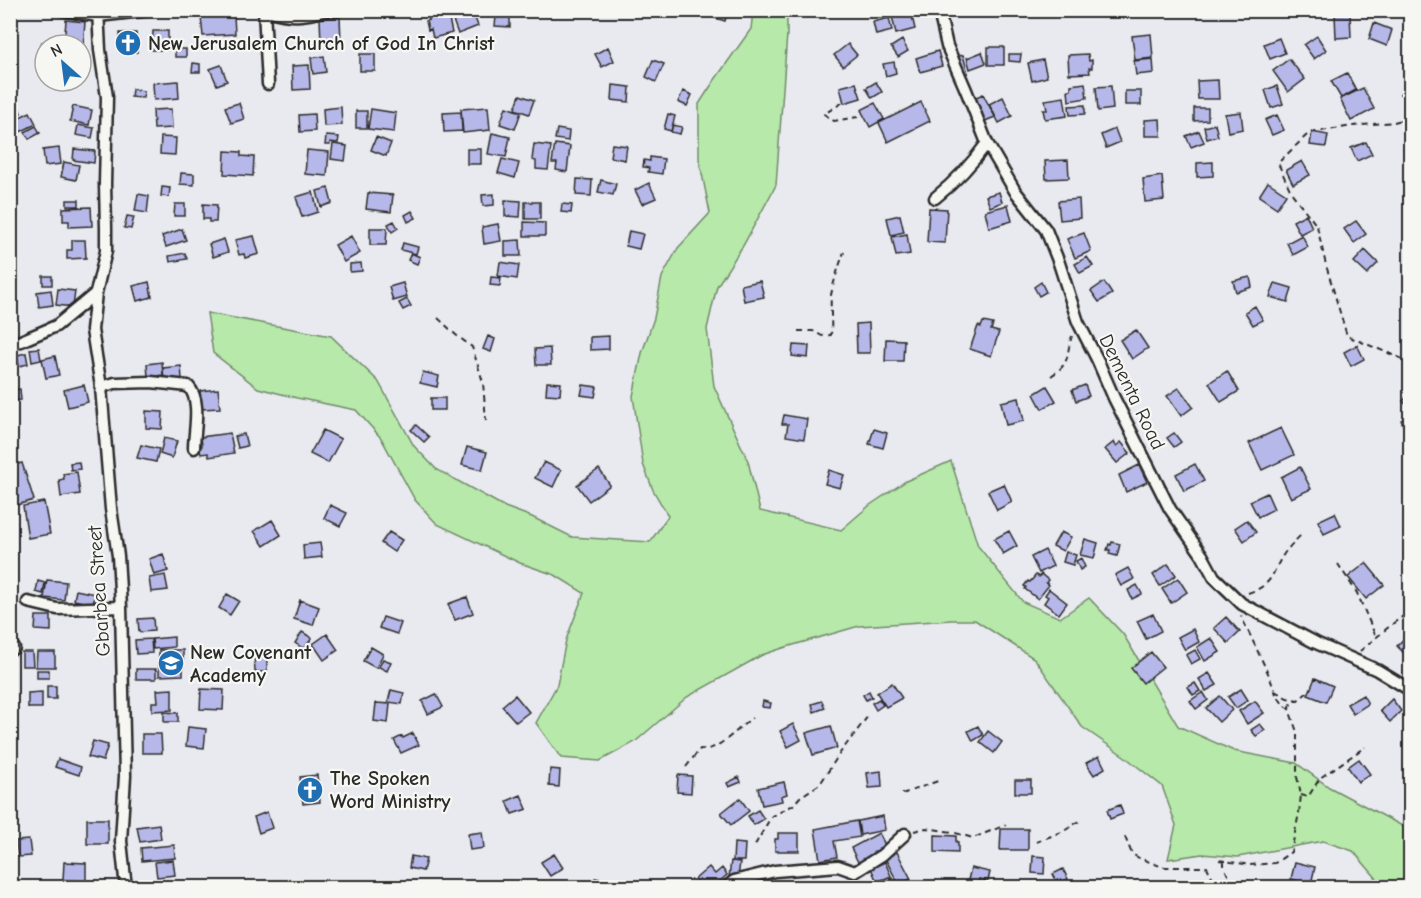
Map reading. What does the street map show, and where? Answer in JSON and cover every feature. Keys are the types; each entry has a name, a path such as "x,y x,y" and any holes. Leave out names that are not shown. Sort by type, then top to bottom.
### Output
{"street":[{"path":"62,10 98,13 151,10"},
{"path":"268,84 265,10 299,16 328,10"},
{"name":"Dementa Road","path":"941,10 947,46 987,143 1015,191 1046,230 1077,322 1170,509 1215,577 1242,604 1316,643 1377,670 1410,690"},
{"name":"Gbarbea Street","path":"98,13 100,50 107,97 106,250 96,293 92,330 101,387 121,607 125,776 122,841 126,888"},
{"path":"935,198 972,163 987,143"},
{"path":"10,343 56,326 96,293"},
{"path":"101,387 115,383 151,382 188,386 194,391 197,424 194,448"},
{"path":"28,602 57,609 121,607"},
{"path":"726,888 734,880 775,871 838,866 855,872 882,855 905,834"}],"path":[{"path":"842,103 824,114 834,122 858,117"},
{"path":"1410,118 1309,133 1278,163 1291,192 1317,226 1347,336 1410,362"},
{"path":"798,331 813,331 822,336 831,335 831,297 844,252"},
{"path":"438,318 472,347 483,382 486,421"},
{"path":"1051,376 1061,370 1069,355 1070,341 1077,322"},
{"path":"1219,860 1250,865 1275,863 1291,852 1301,795 1297,777 1297,732 1289,709 1283,704 1275,690 1240,614 1244,594 1260,589 1272,577 1286,551 1303,533"},
{"path":"1338,564 1358,593 1376,637"},
{"path":"1352,659 1410,611"},
{"path":"1275,690 1287,698 1298,700"},
{"path":"1289,709 1291,704 1308,692"},
{"path":"755,845 771,817 793,806 800,797 820,784 868,716"},
{"path":"686,767 700,749 707,751 718,745 752,718"},
{"path":"1301,795 1308,797 1320,778 1365,747"},
{"path":"902,794 938,782"},
{"path":"10,813 15,813"},
{"path":"1036,842 1064,831 1081,820"},
{"path":"905,834 926,828 973,838 1006,825"},
{"path":"1125,837 1132,854 1162,867 1207,867 1218,888"},
{"path":"1224,860 1224,867 1232,883"}],"green space":[{"path":"753,11 787,11 776,185 744,244 717,286 707,329 714,386 748,461 760,511 841,530 870,505 906,481 951,461 978,546 1023,602 1060,618 1089,598 1123,634 1178,726 1234,751 1296,763 1329,787 1410,830 1410,887 1384,887 1353,851 1323,841 1238,857 1202,854 1168,859 1176,825 1162,786 1082,727 1035,659 975,620 859,626 762,655 687,697 635,742 600,761 561,758 536,723 557,685 566,640 584,593 555,575 520,563 437,524 415,500 381,438 356,410 258,388 213,353 207,313 331,336 378,381 414,446 436,469 505,507 532,517 572,537 650,542 668,516 653,490 643,464 633,396 642,353 654,318 662,277 678,248 710,213 699,159 699,104 751,29"},
{"path":"11,550 15,550 17,616 11,616"}],"building":[{"path":"447,10 452,33 433,38 426,21 429,20 428,15"},
{"path":"472,10 478,26 458,34 451,15"},
{"path":"496,10 515,10 515,17 495,16"},
{"path":"686,10 700,10 698,16"},
{"path":"713,10 728,10 725,21 712,17"},
{"path":"911,12 915,29 896,34 892,16"},
{"path":"1350,14 1351,37 1336,38 1335,15"},
{"path":"234,15 235,34 203,36 201,17"},
{"path":"340,17 341,42 321,43 320,18"},
{"path":"496,17 510,17 510,27 495,26"},
{"path":"889,18 892,31 876,35 873,22"},
{"path":"66,20 85,22 84,33 65,33"},
{"path":"1374,23 1392,30 1387,46 1369,39"},
{"path":"153,31 168,31 168,50 152,50"},
{"name":"New Jerusalem Church of God In Christ","path":"120,33 136,33 137,52 121,53"},
{"path":"1151,34 1153,58 1135,60 1132,36"},
{"path":"1317,36 1326,50 1314,59 1304,45"},
{"path":"1279,38 1285,53 1270,59 1264,44"},
{"path":"902,40 908,51 898,57 891,47"},
{"path":"848,44 857,55 843,66 834,55"},
{"path":"608,47 614,61 602,67 595,54"},
{"path":"988,47 1004,47 1004,65 988,65"},
{"path":"175,49 186,49 186,57 175,57"},
{"path":"938,51 942,66 920,72 916,58"},
{"path":"982,52 986,63 970,69 967,58"},
{"path":"360,54 375,54 375,71 360,71"},
{"path":"1009,54 1021,54 1020,62 1009,61"},
{"path":"1088,54 1089,61 1092,60 1090,73 1069,74 1068,55"},
{"path":"963,55 968,73 961,75 956,57"},
{"path":"324,56 326,72 313,74 311,58"},
{"path":"1153,59 1154,73 1136,75 1134,61"},
{"path":"1289,59 1305,79 1288,92 1273,71"},
{"path":"653,60 664,64 656,82 646,77"},
{"path":"1043,60 1047,77 1032,81 1028,63"},
{"path":"894,62 896,73 886,76 883,64"},
{"path":"193,63 200,64 200,72 192,72"},
{"path":"221,65 227,81 217,85 210,69"},
{"path":"309,65 310,89 293,90 292,66"},
{"path":"1347,73 1356,90 1341,98 1331,81"},
{"path":"1218,80 1219,99 1198,99 1197,81"},
{"path":"178,81 179,98 154,100 153,83"},
{"path":"876,82 882,92 872,98 866,88"},
{"path":"1410,82 1410,103 1400,94"},
{"path":"856,83 861,98 844,103 840,87"},
{"path":"1085,83 1087,98 1069,101 1068,90 1071,90 1071,85"},
{"path":"14,84 18,91 10,95 10,86"},
{"path":"613,85 630,87 629,102 612,100"},
{"path":"1111,86 1113,109 1098,111 1096,87"},
{"path":"1277,86 1283,104 1271,108 1265,90"},
{"path":"1363,88 1374,109 1351,121 1340,99"},
{"path":"132,89 144,91 143,98 131,97"},
{"path":"683,91 692,95 687,106 678,102"},
{"path":"1125,91 1141,91 1141,105 1125,105"},
{"path":"983,94 995,117 985,121 974,98"},
{"path":"520,95 534,100 529,114 515,109"},
{"path":"1003,97 1012,116 999,123 989,104"},
{"path":"1064,97 1067,116 1045,119 1043,110 1047,110 1045,100"},
{"path":"17,102 21,113 13,116 10,104"},
{"path":"921,102 930,121 888,142 879,123"},
{"path":"239,103 244,119 231,123 225,107"},
{"path":"875,103 884,119 870,127 861,110"},
{"path":"1085,105 1085,114 1070,115 1069,106"},
{"path":"73,106 92,110 89,125 70,121"},
{"path":"341,107 342,125 324,126 323,109"},
{"path":"488,107 490,130 463,133 461,109"},
{"path":"506,107 521,112 515,129 500,124"},
{"path":"1194,108 1208,108 1208,120 1194,121"},
{"path":"171,109 172,128 154,129 153,110"},
{"path":"371,109 396,113 394,132 368,129"},
{"path":"356,111 367,111 367,128 356,128"},
{"path":"30,112 36,124 18,133 12,121"},
{"path":"461,112 462,131 444,132 443,113"},
{"path":"1241,112 1243,129 1228,132 1225,114"},
{"path":"314,114 315,131 300,132 299,115"},
{"path":"668,114 675,116 671,131 664,129"},
{"path":"1277,115 1284,130 1272,135 1265,120"},
{"path":"1160,119 1161,136 1145,136 1145,120"},
{"path":"1215,124 1218,136 1207,139 1204,127"},
{"path":"78,125 94,128 92,138 76,135"},
{"path":"673,125 682,127 680,134 671,132"},
{"path":"36,126 40,133 29,139 25,132"},
{"path":"557,129 569,131 568,141 555,139"},
{"path":"1115,129 1120,142 1106,148 1101,135"},
{"path":"1199,131 1204,142 1191,147 1186,136"},
{"path":"1312,132 1328,135 1326,147 1310,145"},
{"path":"492,133 510,137 506,157 488,154"},
{"path":"326,136 339,137 338,143 330,142 330,145 325,145"},
{"path":"161,137 176,138 175,155 160,154"},
{"path":"376,137 391,143 386,156 371,150"},
{"path":"1366,142 1372,154 1357,161 1351,148"},
{"path":"333,144 347,146 345,161 331,159"},
{"path":"534,144 551,146 548,170 536,169 536,161 532,160"},
{"path":"555,144 570,146 567,172 556,170 557,163 552,163"},
{"path":"612,144 627,146 625,160 610,157"},
{"path":"59,148 61,164 45,166 43,150"},
{"path":"74,149 95,151 94,163 73,160"},
{"path":"467,149 481,149 481,164 467,164"},
{"path":"307,150 329,152 327,176 305,174"},
{"path":"225,151 241,152 241,156 254,157 253,176 224,174"},
{"path":"650,157 664,159 662,174 648,172 649,168 643,167 644,160 650,161"},
{"path":"502,159 519,163 515,178 498,173"},
{"path":"1068,160 1069,178 1046,179 1045,161"},
{"path":"1302,161 1310,175 1293,184 1286,170"},
{"path":"64,162 79,165 76,180 61,177"},
{"path":"1213,162 1213,176 1197,177 1197,163"},
{"path":"181,173 194,174 194,185 180,184"},
{"path":"1162,176 1164,200 1145,202 1143,179"},
{"path":"577,179 592,180 591,196 576,195"},
{"path":"601,180 616,184 613,195 598,192"},
{"path":"1268,182 1286,194 1277,208 1259,196"},
{"path":"649,183 656,198 642,204 635,190"},
{"path":"162,187 170,188 169,197 161,196"},
{"path":"328,188 332,203 321,207 317,191"},
{"path":"313,192 318,212 302,217 296,197"},
{"path":"999,192 1002,202 990,207 986,196"},
{"path":"368,193 393,195 391,212 366,209"},
{"path":"138,194 149,196 147,213 135,211"},
{"path":"494,194 494,205 483,206 482,195"},
{"path":"1079,199 1080,218 1060,220 1058,201"},
{"path":"67,200 79,200 79,206 67,206"},
{"path":"505,200 521,201 520,217 505,216"},
{"path":"525,202 540,202 540,219 525,219"},
{"path":"175,204 185,204 185,216 174,216"},
{"path":"203,204 217,205 216,222 203,219"},
{"path":"562,204 572,205 571,213 561,212"},
{"path":"1008,205 1012,221 989,228 985,211"},
{"path":"91,207 92,226 69,227 69,221 63,221 63,208"},
{"path":"929,208 947,209 945,243 927,242"},
{"path":"412,211 416,218 408,222 405,215"},
{"path":"1306,214 1312,228 1300,234 1293,221"},
{"path":"900,215 904,232 891,235 887,218"},
{"path":"127,216 134,217 131,229 124,228"},
{"path":"394,221 398,228 392,232 388,224"},
{"path":"1356,221 1366,234 1354,243 1344,229"},
{"path":"524,222 545,223 545,236 524,236"},
{"path":"14,223 17,240 10,241 10,224"},
{"path":"498,224 501,241 484,244 482,227"},
{"path":"370,228 387,228 386,245 370,245"},
{"path":"182,229 186,240 166,247 162,236"},
{"path":"629,231 643,234 639,249 626,246"},
{"path":"1084,233 1091,251 1075,258 1067,239"},
{"path":"907,234 910,254 896,256 892,237"},
{"path":"1302,235 1308,247 1293,255 1287,243"},
{"path":"254,236 259,254 245,258 244,254 239,255 235,240"},
{"path":"351,236 360,253 344,262 335,245"},
{"path":"224,239 228,252 213,257 209,244"},
{"path":"72,240 85,240 86,258 67,259 67,250 72,250"},
{"path":"520,240 521,256 505,256 505,241"},
{"path":"403,243 418,247 416,254 401,250"},
{"path":"1365,250 1378,263 1367,274 1354,262"},
{"path":"185,253 187,259 170,262 169,256"},
{"path":"411,253 420,257 417,264 408,260"},
{"path":"1087,257 1093,266 1080,273 1075,264"},
{"path":"500,262 519,265 517,279 498,276"},
{"path":"361,263 362,271 350,272 350,264"},
{"path":"43,276 52,276 52,285 43,285"},
{"path":"491,277 501,278 500,286 490,285"},
{"path":"1250,277 1252,287 1236,292 1233,281"},
{"path":"760,281 764,297 744,301 741,285"},
{"path":"149,282 152,297 137,301 133,286"},
{"path":"1041,282 1046,292 1039,296 1034,287"},
{"path":"1104,282 1112,294 1099,302 1091,291"},
{"path":"403,283 407,297 393,301 389,287"},
{"path":"1275,283 1292,288 1288,302 1270,297"},
{"path":"58,289 75,291 73,307 56,305"},
{"path":"51,290 53,305 39,307 37,292"},
{"path":"407,299 411,306 403,310 399,303"},
{"path":"1255,306 1263,320 1253,325 1245,312"},
{"path":"983,322 993,324 991,330 999,332 991,356 970,349 978,326 981,327"},
{"path":"869,323 870,353 857,353 856,324"},
{"path":"1136,330 1148,348 1132,359 1120,340"},
{"path":"488,336 495,339 491,352 483,349"},
{"path":"609,336 609,349 590,350 590,337"},
{"path":"886,339 904,340 903,361 885,361"},
{"path":"793,345 809,346 808,358 792,356"},
{"path":"1357,345 1364,359 1351,366 1344,352"},
{"path":"39,348 41,360 32,362 30,349"},
{"path":"550,348 551,365 536,365 535,349"},
{"path":"26,353 28,364 19,366 17,355"},
{"path":"55,356 59,375 46,378 42,359"},
{"path":"162,362 163,375 148,377 147,364"},
{"path":"181,366 182,379 164,381 163,368"},
{"path":"1227,371 1239,391 1221,402 1209,383"},
{"path":"423,372 439,376 437,387 420,383"},
{"path":"547,382 561,383 560,395 546,394"},
{"path":"84,385 88,402 68,407 64,390"},
{"path":"583,385 597,387 595,397 581,395"},
{"path":"1085,385 1089,396 1076,401 1072,390"},
{"path":"1047,386 1056,401 1042,409 1034,394"},
{"path":"1179,388 1193,407 1181,416 1167,396"},
{"path":"20,389 21,400 10,401 10,390"},
{"path":"218,389 220,408 201,409 200,391"},
{"path":"1408,396 1410,405 1408,407 1403,401"},
{"path":"431,398 445,398 445,410 431,410"},
{"path":"1019,398 1024,421 1006,425 1001,402"},
{"path":"146,411 163,412 162,429 146,428"},
{"path":"784,415 807,419 804,439 786,436 788,424 782,424"},
{"path":"1410,415 1410,435 1408,436 1401,420"},
{"path":"416,425 429,437 424,442 411,430"},
{"path":"1281,428 1294,455 1262,470 1249,443"},
{"path":"874,429 887,433 883,448 869,444"},
{"path":"323,430 341,439 328,463 310,454"},
{"path":"230,433 234,453 209,457 208,453 201,454 199,447 202,446 201,437"},
{"path":"1174,433 1181,442 1174,447 1167,438"},
{"path":"244,434 247,446 238,448 235,436"},
{"path":"164,438 177,441 172,458 160,454"},
{"path":"1114,442 1116,446 1121,442 1130,453 1117,463 1105,449"},
{"path":"141,445 159,449 156,462 137,458"},
{"path":"467,447 487,452 482,470 462,465"},
{"path":"79,462 80,469 71,470 70,463"},
{"path":"544,462 561,470 553,487 535,478"},
{"path":"22,463 34,500 10,507 10,466"},
{"path":"1195,464 1204,481 1184,491 1176,474"},
{"path":"1139,465 1147,482 1126,492 1119,475"},
{"path":"1300,467 1311,489 1291,498 1281,477"},
{"path":"599,469 610,485 589,501 577,485"},
{"path":"829,470 844,475 840,488 825,484"},
{"path":"77,472 80,494 61,497 59,480 64,479 63,474"},
{"path":"1004,484 1012,502 997,510 988,491"},
{"path":"1267,493 1274,509 1258,517 1250,501"},
{"path":"44,502 50,534 28,538 23,506"},
{"path":"330,505 347,513 340,526 324,518"},
{"path":"1335,513 1341,526 1324,534 1318,521"},
{"path":"272,520 281,535 264,546 254,531"},
{"path":"1247,520 1256,532 1244,541 1235,528"},
{"path":"1009,531 1017,546 1003,554 994,539"},
{"path":"389,532 402,540 394,552 381,543"},
{"path":"1061,532 1071,537 1063,551 1053,546"},
{"path":"1085,539 1098,543 1094,558 1080,555"},
{"path":"1112,542 1120,544 1117,556 1109,554 1110,550 1107,550"},
{"path":"320,543 322,557 304,559 303,545"},
{"path":"1045,550 1053,566 1039,573 1031,557"},
{"path":"1066,552 1076,555 1073,565 1063,562"},
{"path":"163,554 168,571 154,575 149,559"},
{"path":"1081,558 1085,567 1080,570 1076,561"},
{"path":"1366,563 1384,585 1366,599 1348,577"},
{"path":"1168,564 1176,575 1160,586 1153,575"},
{"path":"1128,568 1134,579 1121,586 1115,575"},
{"path":"1041,574 1048,580 1046,583 1049,585 1038,599 1024,586 1036,575 1039,577"},
{"path":"165,575 168,590 151,592 149,578"},
{"path":"1178,578 1187,592 1171,603 1162,589"},
{"path":"47,580 66,582 64,600 44,598"},
{"path":"38,581 45,583 43,594 36,592"},
{"path":"1137,585 1142,594 1132,599 1128,590"},
{"path":"1049,589 1067,603 1059,614 1044,603"},
{"path":"76,590 95,594 93,604 74,600"},
{"path":"227,594 239,601 230,615 219,608"},
{"path":"467,597 473,613 455,620 448,604"},
{"path":"300,600 319,607 313,625 294,619"},
{"path":"1153,614 1161,631 1146,639 1137,621"},
{"path":"36,616 51,616 51,631 35,630"},
{"path":"383,617 401,623 397,634 379,628"},
{"path":"1226,617 1240,632 1228,643 1214,628"},
{"path":"153,618 154,631 139,632 138,619"},
{"path":"1193,629 1199,642 1185,650 1178,637"},
{"path":"302,632 312,638 304,649 295,643"},
{"path":"1410,632 1410,654 1408,657 1397,646"},
{"path":"327,634 338,650 324,660 313,644"},
{"path":"174,637 174,647 153,649 152,639"},
{"path":"1211,638 1220,652 1205,661 1197,647"},
{"path":"151,639 152,653 136,654 135,640"},
{"path":"371,647 383,654 376,668 363,661"},
{"name":"New Covenant Academy","path":"159,650 183,650 183,675 159,676"},
{"path":"1195,650 1200,659 1191,664 1186,655"},
{"path":"22,652 32,652 33,666 22,666"},
{"path":"37,652 55,652 55,667 36,667"},
{"path":"1151,652 1163,667 1143,683 1131,668"},
{"path":"254,653 267,653 267,672 255,672"},
{"path":"383,659 391,662 387,671 379,667"},
{"path":"136,669 156,669 156,679 136,679"},
{"path":"37,670 49,670 49,678 37,678"},
{"path":"1209,673 1217,685 1206,691 1199,679"},
{"path":"1315,678 1333,686 1326,702 1308,695"},
{"path":"892,683 902,698 886,707 877,693"},
{"path":"1195,683 1200,691 1193,695 1188,687"},
{"path":"47,686 56,686 56,699 47,699"},
{"path":"172,689 172,710 152,711 152,702 158,702 157,690"},
{"path":"201,689 224,690 223,710 200,709"},
{"path":"1241,689 1248,700 1236,708 1228,697"},
{"path":"391,690 404,693 402,704 388,702"},
{"path":"869,691 872,697 866,700 863,695"},
{"path":"42,692 42,708 28,708 28,693"},
{"path":"1203,692 1208,700 1196,709 1190,701"},
{"path":"436,694 443,707 428,714 422,701"},
{"path":"515,695 529,712 516,722 502,706"},
{"path":"1363,695 1368,704 1353,714 1347,704"},
{"path":"1220,696 1232,710 1219,722 1206,708"},
{"path":"879,699 883,705 876,710 872,703"},
{"path":"1392,699 1401,711 1390,722 1380,711"},
{"path":"763,701 771,703 770,708 762,707"},
{"path":"822,701 825,708 814,712 812,704"},
{"path":"1255,701 1264,713 1247,724 1239,711"},
{"path":"376,703 390,704 388,723 374,721"},
{"path":"164,712 178,713 178,722 164,722"},
{"path":"793,724 801,740 788,747 780,731"},
{"path":"1260,724 1265,730 1256,736 1251,730"},
{"path":"831,726 837,748 813,755 806,733"},
{"path":"978,726 983,735 973,741 968,731"},
{"path":"188,727 206,729 204,748 186,746"},
{"path":"988,731 1002,742 994,753 980,742"},
{"path":"413,733 419,745 401,753 394,740"},
{"path":"142,734 161,734 162,753 142,753"},
{"path":"93,741 108,745 103,761 88,757"},
{"path":"1099,756 1105,768 1094,775 1086,763"},
{"path":"58,759 81,767 79,775 55,767"},
{"path":"1359,759 1370,774 1358,782 1348,767"},
{"path":"550,769 560,770 559,787 549,786"},
{"path":"881,771 882,787 869,788 867,773"},
{"path":"10,772 15,772 15,786 10,786"},
{"name":"The Spoken Word Ministry","path":"317,775 320,802 303,804 300,777"},
{"path":"678,775 692,776 691,793 677,792"},
{"path":"739,777 741,782 729,787 727,783"},
{"path":"1015,780 1031,780 1031,793 1015,793"},
{"path":"784,782 787,794 781,796 782,801 762,805 758,788"},
{"path":"521,795 527,809 512,814 507,801"},
{"path":"740,798 749,811 731,825 721,813"},
{"path":"1120,805 1123,814 1110,819 1107,810"},
{"path":"758,810 764,819 754,825 748,816"},
{"path":"267,812 272,828 259,833 254,817"},
{"path":"883,816 885,830 860,835 858,821"},
{"path":"87,819 108,819 108,844 87,844"},
{"path":"857,821 860,837 834,841 837,857 820,860 815,829"},
{"path":"159,824 161,839 140,842 137,827"},
{"path":"1001,829 1028,829 1028,850 1000,850"},
{"path":"482,832 484,848 470,850 468,834"},
{"path":"778,833 799,833 799,851 775,851 775,839 778,839"},
{"path":"879,833 887,849 859,864 851,848"},
{"path":"935,835 956,836 958,853 935,852"},
{"path":"29,840 31,856 18,857 16,841"},
{"path":"734,843 745,844 744,861 733,861"},
{"path":"174,845 175,858 142,861 141,848"},
{"path":"897,852 911,879 899,885 885,858"},
{"path":"554,854 563,868 550,876 541,862"},
{"path":"411,856 426,859 423,871 409,868"},
{"path":"1033,856 1045,857 1044,874 1032,873"},
{"path":"173,860 175,875 157,877 155,862"},
{"path":"731,861 740,862 738,878 729,877"},
{"path":"64,862 86,863 86,881 63,880"},
{"path":"885,862 891,876 877,882 871,868"},
{"path":"1295,862 1315,867 1311,884 1291,879"},
{"path":"709,867 715,874 722,868 727,875 712,888 702,888 695,879"},
{"path":"971,868 990,872 988,881 979,879 977,888 966,888"},
{"path":"1063,869 1068,879 1058,884 1053,874"},
{"path":"595,878 656,888 593,888"},
{"path":"892,878 896,888 861,887 874,881 876,885"},
{"path":"156,880 157,886 165,884 166,888 145,888 144,883"},
{"path":"910,881 913,885 909,888 902,888 901,886"}],"place":[{"name":"New Jerusalem Church of God In Christ","path":"128,43"},
{"name":"New Covenant Academy","path":"171,663"},
{"name":"The Spoken Word Ministry","path":"310,790"}]}
